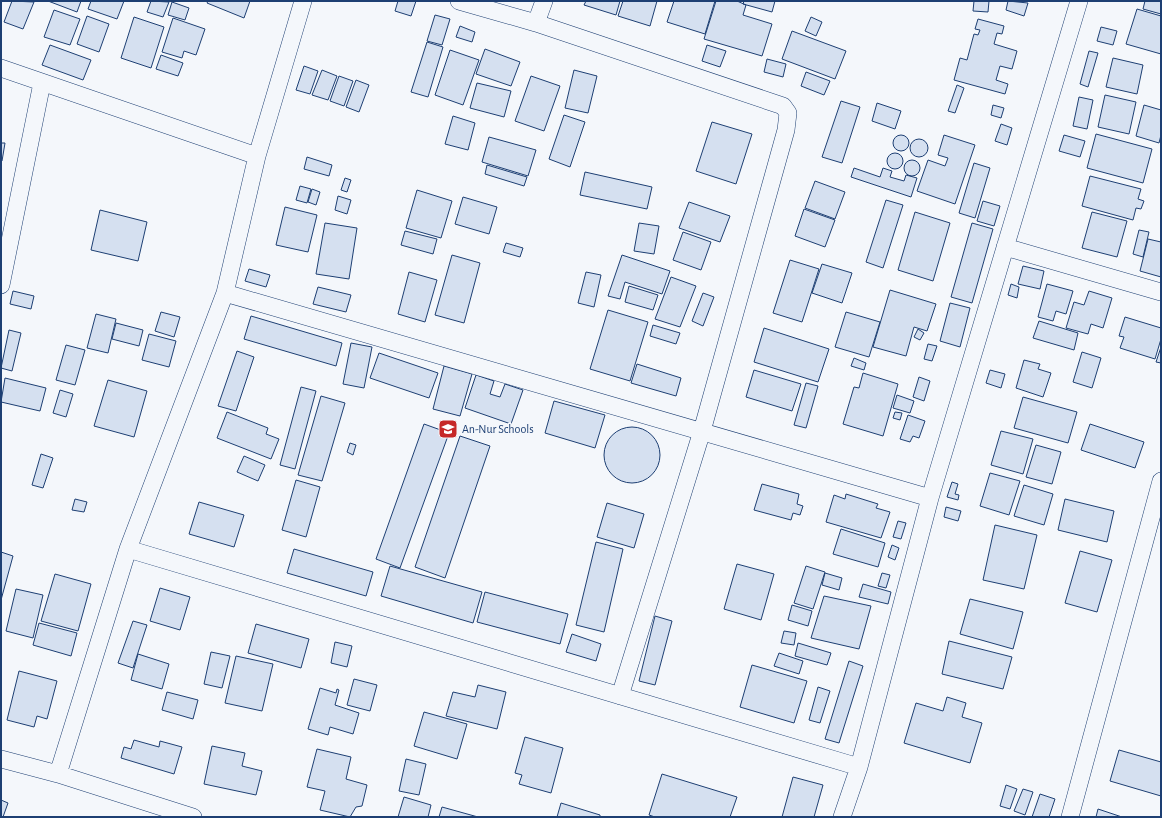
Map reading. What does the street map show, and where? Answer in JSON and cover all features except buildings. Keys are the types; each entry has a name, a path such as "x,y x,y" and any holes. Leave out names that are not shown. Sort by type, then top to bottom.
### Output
{"street":[{"path":"58,774 128,549 225,293 257,156 303,1"},
{"path":"459,1 536,23 783,106 788,113 786,130 702,430 620,696"},
{"path":"536,23 544,1"},
{"path":"842,817 859,767 930,498 1079,1"},
{"path":"1,68 257,156"},
{"path":"1,285 42,83"},
{"path":"1005,247 1161,292"},
{"path":"225,293 702,430 930,498"},
{"path":"1070,817 1161,481"},
{"path":"128,549 859,767"},
{"path":"1,759 58,774 192,817"}],"place":[{"name":"An-Nur Schools","path":"448,429"}]}
